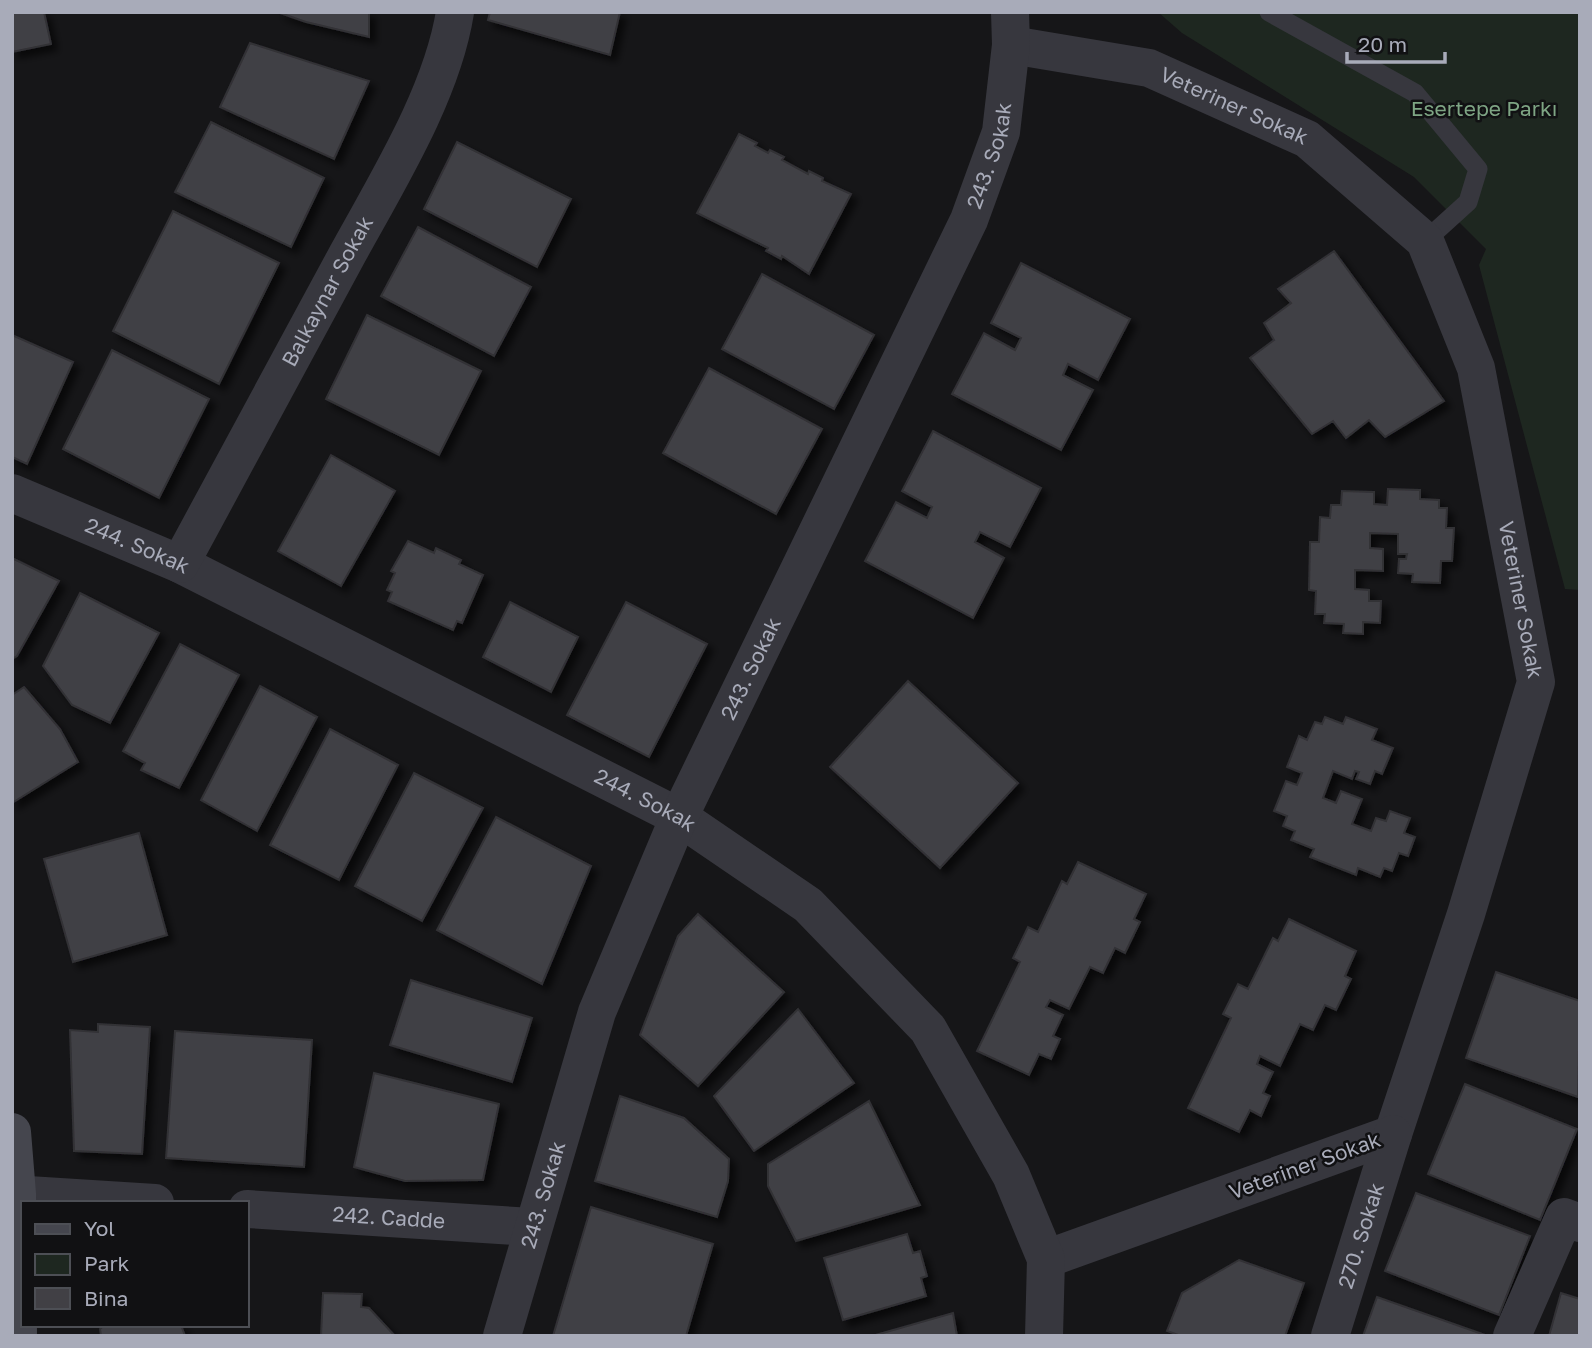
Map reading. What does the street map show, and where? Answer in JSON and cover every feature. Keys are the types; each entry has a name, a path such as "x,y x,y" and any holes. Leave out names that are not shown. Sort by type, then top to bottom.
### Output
{"main road":[{"path":"12,1132 18,1336"}],"street":[{"name":"Balkaynar Sokak","path":"180,564 382,191 424,105 451,35 455,12"},
{"name":"Veteriner Sokak","path":"1011,28 1149,68 1307,139 1425,241 1476,368 1536,682 1466,914 1393,1134 1046,1259"},
{"name":"243. Sokak","path":"502,1336 597,1012 679,817 970,220 1000,132 1011,28"},
{"name":"244. Sokak","path":"12,493 180,564 679,817 808,905 928,1029 1011,1175 1046,1259 1044,1336"},
{"name":"270. Sokak","path":"1330,1336 1393,1134"},
{"path":"15,1194 124,1201"},
{"name":"242. Cadde","path":"248,1209 532,1227"},
{"path":"1512,1336 1564,1217 1580,1223"}],"lane":[{"path":"1269,12 1415,93 1478,169 1468,202 1425,241"}],"green space":[{"name":"Esertepe Parkı","path":"1158,12 1580,12 1580,590 1565,589 1479,265 1486,249 1414,177 1182,33"}],"building":[{"path":"12,12 44,12 51,44 12,52"},
{"path":"277,12 369,12 369,37 306,22"},
{"path":"490,12 620,12 610,55 488,20"},
{"path":"250,43 369,81 334,159 220,107"},
{"path":"211,122 324,178 291,247 175,192"},
{"path":"739,134 757,143 755,146 768,153 770,150 784,157 782,160 851,194 809,274 782,256 781,259 766,251 768,248 697,213"},
{"path":"457,142 571,199 537,267 424,209"},
{"path":"173,211 279,263 219,384 113,331"},
{"path":"418,227 531,287 494,356 381,296"},
{"path":"1334,251 1444,401 1385,437 1369,420 1346,438 1333,421 1312,434 1250,358 1274,340 1264,323 1291,303 1278,289"},
{"path":"1021,263 1130,319 1098,380 1068,364 1063,375 1093,390 1061,450 952,394 984,333 1015,350 1021,338 991,323"},
{"path":"762,274 874,335 834,409 722,349"},
{"path":"367,315 481,371 439,455 326,399"},
{"path":"12,335 73,362 27,464 12,457"},
{"path":"112,350 209,399 159,498 63,449"},
{"path":"709,368 822,429 776,514 663,453"},
{"path":"933,431 1041,488 1010,547 980,532 975,542 1004,558 973,618 865,561 896,502 927,518 932,507 902,491"},
{"path":"331,455 395,491 341,586 278,551"},
{"path":"1388,489 1420,490 1420,499 1439,500 1439,508 1447,508 1446,528 1454,528 1452,561 1441,561 1440,583 1412,582 1413,574 1398,573 1399,559 1406,559 1407,554 1398,554 1398,534 1370,533 1370,548 1383,549 1383,571 1355,570 1355,589 1369,590 1369,601 1381,601 1380,623 1363,622 1363,634 1343,633 1344,624 1324,623 1325,614 1315,614 1316,591 1309,590 1310,542 1319,542 1320,517 1330,518 1331,505 1341,505 1342,491 1374,492 1374,504 1387,505"},
{"path":"408,541 434,553 436,548 461,560 459,564 483,575 462,623 457,621 453,630 388,601 392,592 387,590 395,573 391,571"},
{"path":"12,558 59,581 17,656 12,659"},
{"path":"80,593 159,633 110,723 72,705 43,666"},
{"path":"510,602 578,637 551,692 483,657"},
{"path":"626,602 707,644 649,757 567,715"},
{"path":"180,644 239,675 179,788 141,770 145,763 123,751"},
{"path":"908,681 1018,783 940,868 830,767"},
{"path":"260,686 317,717 257,831 201,800"},
{"path":"24,687 60,729 78,762 12,803 12,695"},
{"path":"1325,717 1343,724 1346,717 1377,729 1372,740 1393,748 1382,774 1375,771 1370,784 1356,779 1359,772 1355,771 1352,779 1333,771 1323,798 1336,803 1341,791 1362,799 1352,824 1371,831 1376,818 1386,821 1390,811 1410,818 1404,833 1415,837 1408,856 1399,853 1392,871 1384,868 1380,877 1358,868 1356,875 1310,857 1314,849 1291,840 1295,831 1283,826 1287,816 1274,811 1286,781 1297,785 1302,773 1287,767 1299,736 1307,740 1315,722 1322,724"},
{"path":"330,729 398,765 339,880 270,845"},
{"path":"414,773 483,808 422,921 355,886"},
{"path":"496,817 591,866 542,984 437,930"},
{"path":"139,833 167,935 73,962 44,859"},
{"path":"1078,862 1146,894 1134,919 1140,922 1125,953 1115,948 1103,973 1090,967 1069,1009 1050,1000 1046,1007 1063,1015 1053,1036 1060,1039 1051,1059 1039,1054 1029,1075 977,1051 1020,962 1013,958 1028,927 1038,932 1062,881 1067,884"},
{"path":"698,914 784,992 698,1086 640,1035 678,936"},
{"path":"1289,919 1356,951 1345,976 1351,979 1336,1010 1325,1005 1313,1030 1300,1024 1280,1066 1260,1056 1257,1064 1273,1072 1263,1093 1270,1096 1261,1116 1250,1110 1239,1132 1188,1108 1231,1018 1223,1014 1238,984 1248,989 1273,938 1278,941"},
{"path":"1496,972 1580,1001 1578,1097 1466,1058"},
{"path":"411,980 532,1018 512,1082 390,1045"},
{"path":"798,1009 854,1083 754,1151 714,1096"},
{"path":"98,1024 150,1027 142,1154 74,1151 70,1030 98,1032"},
{"path":"175,1031 312,1040 304,1167 166,1158"},
{"path":"374,1073 499,1104 483,1180 405,1181 354,1167"},
{"path":"1465,1084 1577,1129 1540,1220 1428,1174"},
{"path":"620,1096 684,1118 729,1159 728,1181 717,1217 595,1181"},
{"path":"869,1101 920,1205 796,1241 768,1186 768,1164"},
{"path":"1416,1193 1530,1236 1499,1315 1385,1271"},
{"path":"591,1207 713,1244 686,1336 553,1336"},
{"path":"907,1234 913,1253 920,1251 927,1276 921,1278 926,1296 843,1320 824,1258"},
{"path":"1239,1260 1304,1283 1285,1336 1181,1336 1167,1331 1182,1293"},
{"path":"323,1293 362,1294 361,1307 369,1308 395,1336 321,1336"},
{"path":"1561,1293 1580,1299 1580,1336 1549,1336"},
{"path":"1377,1297 1488,1336 1363,1336"},
{"path":"953,1313 957,1336 872,1336"},
{"path":"182,1327 185,1336 101,1336 100,1329"}]}
